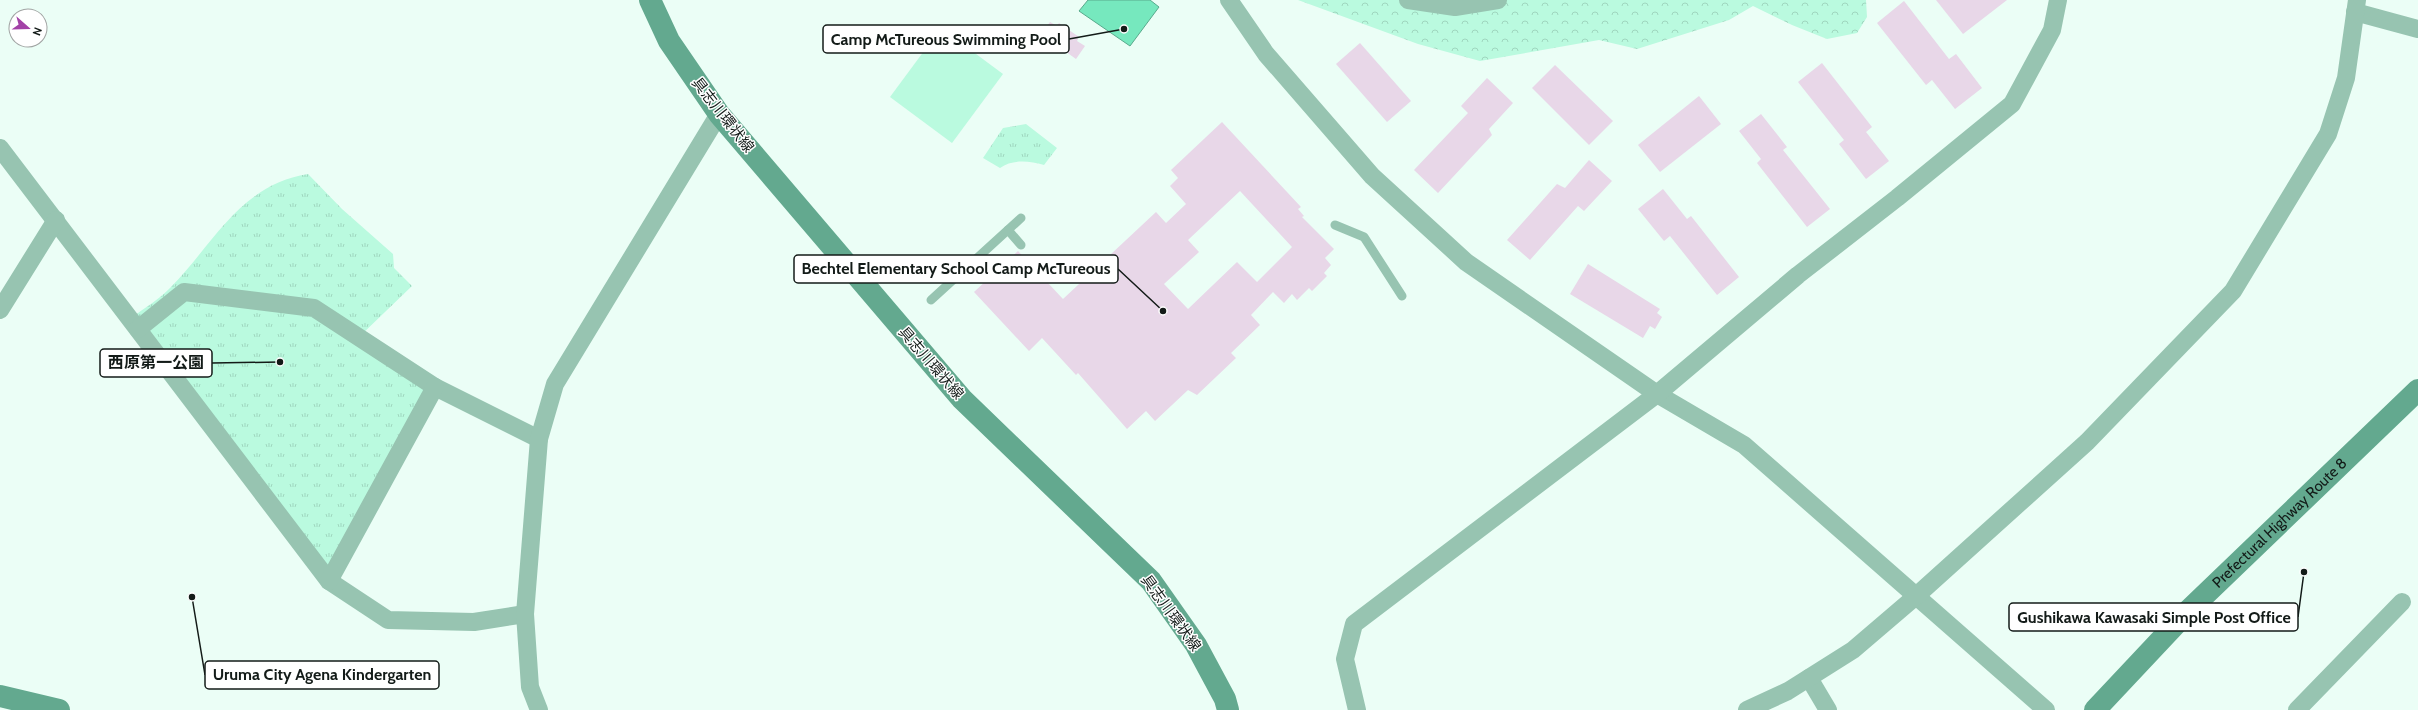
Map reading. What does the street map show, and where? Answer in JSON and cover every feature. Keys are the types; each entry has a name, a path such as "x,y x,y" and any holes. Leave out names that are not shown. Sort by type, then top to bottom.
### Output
{"main road":[{"name":"具志川環状線","path":"650,0 669,41 719,114 962,399 1151,581 1196,645 1225,699 1228,710"},
{"name":"Prefectural Highway Route 8","path":"2095,710 2189,610 2418,390"},
{"path":"0,696 59,710"}],"street":[{"path":"1229,0 1266,54 1372,176 1466,262 1656,394 1744,445 1915,597 2046,710"},
{"path":"1408,0 1455,7 1498,0"},
{"path":"1357,710 1345,660 1354,624 1656,394 1798,275 1897,198 2012,104 2052,30 2058,0"},
{"path":"1746,710 1788,691 1853,650 1915,597 2087,442 2233,291 2328,134 2346,78 2356,6 2418,29"},
{"path":"539,710 530,687 525,614 539,438 555,384 719,114"},
{"path":"0,148 329,581 388,620 474,622 525,614"},
{"path":"0,310 56,220"},
{"path":"138,329 184,292 314,308 435,387 539,438"},
{"path":"329,581 435,387"},
{"path":"2297,710 2402,602"},
{"path":"1809,678 1828,710"}],"lane":[{"path":"931,300 1020,218"},
{"path":"1335,225 1364,237 1402,296"},
{"path":"1008,230 1021,245"}],"green space":[{"path":"1298,0 1866,0 1867,17 1857,33 1827,39 1792,25 1753,6 1729,20 1637,49 1599,40 1480,61 1418,44"},
{"path":"941,28 1003,74 952,143 890,97"},
{"path":"1026,124 1057,148 1044,165 1016,162 1000,168 983,158 1003,128"},
{"path":"308,174 342,209 393,254 394,268 412,286 359,337 435,387 329,581 130,319 167,291 187,270 230,218 246,203 264,190 284,180"}],"shaded area":[{"path":"1088,0 1150,0 1159,7 1130,46 1079,11"}],"building":[{"path":"1936,0 2007,0 1963,34"},
{"path":"1904,1 1949,59 1956,54 1982,88 1955,109 1932,80 1926,85 1877,23"},
{"path":"1050,22 1057,26 1059,23 1079,37 1077,41 1085,46 1076,59 1041,34"},
{"path":"1360,43 1411,101 1387,122 1336,64"},
{"path":"1822,63 1872,127 1866,132 1889,161 1866,179 1839,144 1844,140 1798,82"},
{"path":"1555,65 1613,121 1589,145 1532,88"},
{"path":"1487,78 1513,103 1489,129 1492,135 1438,193 1414,170 1468,113 1461,106"},
{"path":"1699,96 1721,124 1660,172 1638,145"},
{"path":"1761,114 1787,147 1783,150 1830,209 1807,227 1757,163 1761,159 1739,131"},
{"path":"1222,122 1301,207 1298,209 1304,216 1302,217 1334,249 1325,258 1331,265 1324,273 1327,276 1312,291 1309,288 1297,300 1292,294 1284,303 1273,292 1251,315 1260,325 1231,353 1236,358 1197,395 1188,390 1155,421 1146,411 1127,429 1078,373 1076,375 1042,338 1029,351 974,292 1018,251 1063,299 1156,212 1166,223 1186,204 1170,186 1178,178 1171,170","holes":["1240,191 1292,247 1257,282 1237,262 1188,309 1164,284 1199,252 1188,240"]},
{"path":"1589,160 1612,181 1584,211 1578,206 1530,260 1507,240 1557,184 1565,188"},
{"path":"1663,189 1687,219 1691,216 1739,277 1717,295 1670,236 1664,241 1638,209"},
{"path":"1588,264 1660,309 1657,313 1662,317 1655,329 1650,326 1643,338 1570,294"}],"place":[{"name":"Camp McTureous Swimming Pool","path":"1124,29"},
{"name":"Bechtel Elementary School Camp McTureous","path":"1163,311"},
{"name":"西原第一公園","path":"280,362"},
{"name":"Gushikawa Kawasaki Simple Post Office","path":"2304,572"},
{"name":"Uruma City Agena Kindergarten","path":"192,597"}]}
